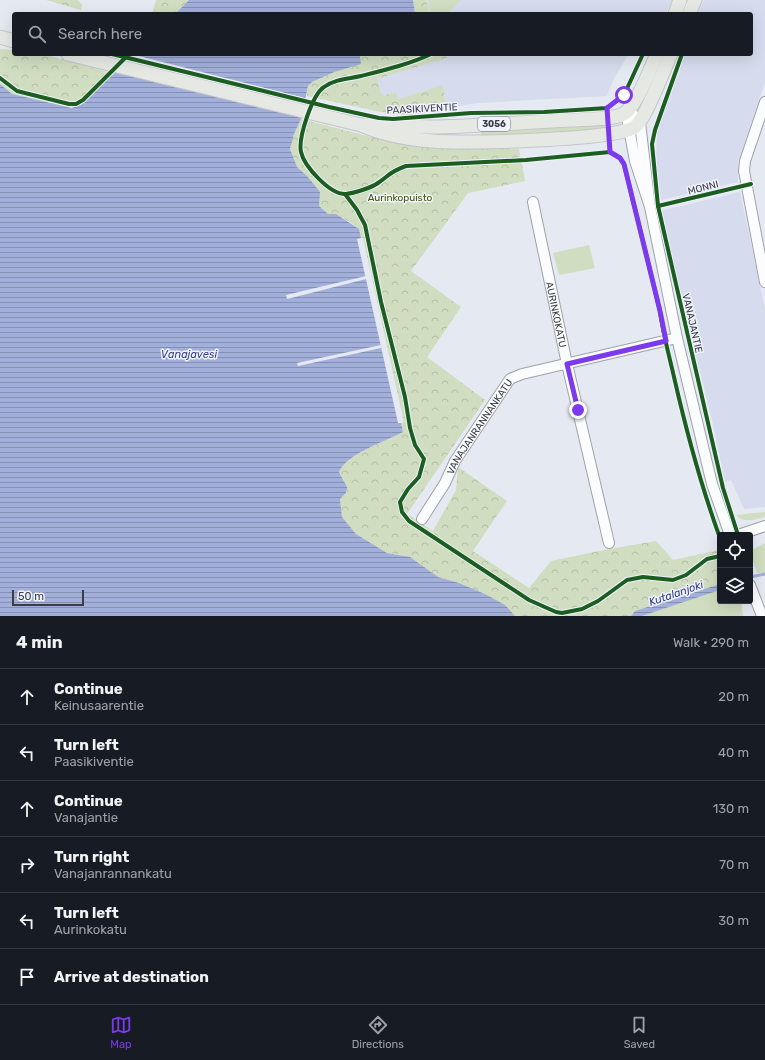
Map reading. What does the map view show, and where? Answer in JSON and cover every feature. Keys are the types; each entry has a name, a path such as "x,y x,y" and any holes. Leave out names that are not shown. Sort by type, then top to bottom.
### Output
{"main road":[{"path":"676,12 680,0"},
{"path":"690,12 695,0"},
{"path":"0,37 12,40"},
{"path":"0,44 12,46"},
{"name":"PAASIKIVENTIE","path":"76,56 361,125 389,136 440,142 516,141 629,131"},
{"path":"626,112 634,101 656,56"},
{"path":"629,131 640,122 670,56"},
{"name":"PAASIKIVENTIE","path":"361,125 461,126 594,118 626,112"}],"street":[{"path":"765,102 745,161 744,171 765,282"},
{"path":"626,112 632,113 640,122"},
{"name":"VANAJANTIE","path":"626,112 635,161 650,207"},
{"name":"VANAJANTIE","path":"640,122 650,207 677,338 712,484 729,532"},
{"name":"AURINKOKATU","path":"533,202 567,364 608,543"},
{"name":"VANAJANRANNANKATU","path":"422,519 446,483 455,461 510,379 522,374 677,338"},
{"path":"747,532 765,526"},
{"path":"753,594 762,616"}],"shaded area":[{"path":"426,0 673,0 666,12 429,12"},
{"path":"704,0 765,0 765,82 738,162 738,182 661,200 656,164 657,131 682,56 753,56 753,12 699,12"},
{"path":"446,56 628,56 614,78 607,96 478,103 446,108 443,85 398,99 382,96 377,79 446,58"},
{"path":"740,192 765,309 765,507 744,509 731,480 725,482 712,420 660,211"}],"green space":[{"path":"46,0 78,0 82,5 81,10"},
{"path":"156,0 189,0 177,12 153,12"},
{"path":"413,0 426,0 429,12 415,12"},
{"path":"428,0 461,0 449,12 431,12"},
{"path":"0,49 12,50 12,56 51,56 115,74 92,97 78,107 66,107 25,98 12,94 0,84"},
{"path":"359,56 446,56 447,58 377,79 382,96 396,92 398,99 443,85 446,108 412,116 381,112 307,96 308,86 311,82 357,59"},
{"name":"Aurinkopuisto","path":"301,119 367,136 422,147 519,149 525,181 468,193 411,271 461,307 427,357 485,400 407,514 433,531 456,490 458,467 507,501 473,551 529,588 551,561 656,541 673,560 717,550 717,585 635,611 631,616 515,616 485,594 459,583 438,577 402,555 387,553 356,534 342,517 340,499 346,493 344,480 339,472 349,459 403,432 401,423 404,422 363,238 361,238 359,229 341,217 328,214 319,206 307,176 297,167 292,158 290,149 294,134"},
{"path":"603,122 605,129 487,137 481,135 480,129"},
{"path":"589,245 595,268 559,275 553,253"},
{"path":"765,512 765,517 750,520 739,518 736,515"},
{"path":"765,543 765,573 757,573 753,560 753,549"},
{"path":"717,591 717,604 741,604 743,616 642,616"}],"water":[{"path":"189,0 413,0 415,12 177,12"},
{"name":"Vanajavesi","path":"132,56 360,56 361,64 334,72 312,82 308,86 301,119 294,134 290,149 297,167 307,176 320,192 319,206 328,214 336,214 359,229 361,238 357,239 398,423 401,423 403,432 367,449 343,465 339,472 347,487 346,493 340,499 342,517 356,534 387,553 410,557 438,577 459,583 485,594 505,605 515,616 0,616 0,84 12,94 72,108 84,103"},
{"path":"717,585 717,591 642,616 631,616 635,611"}],"pier":[{"path":"129,56 139,56 308,99 303,118 113,72"},
{"path":"366,276 366,279 287,299 286,295"},
{"path":"381,345 381,348 298,366 297,363"}],"waterway":[{"name":"Kutalanjoki","path":"753,576 765,574"}],"cycle path":[{"path":"120,56 329,107 379,118 393,119 471,113 544,112 607,108 624,95 642,56"},
{"path":"0,78 17,91 69,104 76,104 83,100 127,56"},
{"path":"426,56 415,61 337,81 324,87 315,99 304,127 301,152 307,165 326,185 333,190 346,194 371,187 393,172 406,166 526,160 610,152 620,158 624,164 689,438 706,498 718,532"},
{"path":"681,56 655,130 652,144 658,206 723,488 737,532"},
{"name":"MONNI","path":"658,206 751,184"},
{"path":"345,194 357,210 365,225 381,302 405,397 410,428 415,445 424,459 419,477 408,489 400,502 402,512 409,521 529,600 556,612 562,613 582,609 598,601 627,580 643,577 673,580 686,575 707,559 717,557"}],"route":[{"path":"578,410 567,364 666,341 624,164 620,158 610,152 607,108 624,95"}]}
